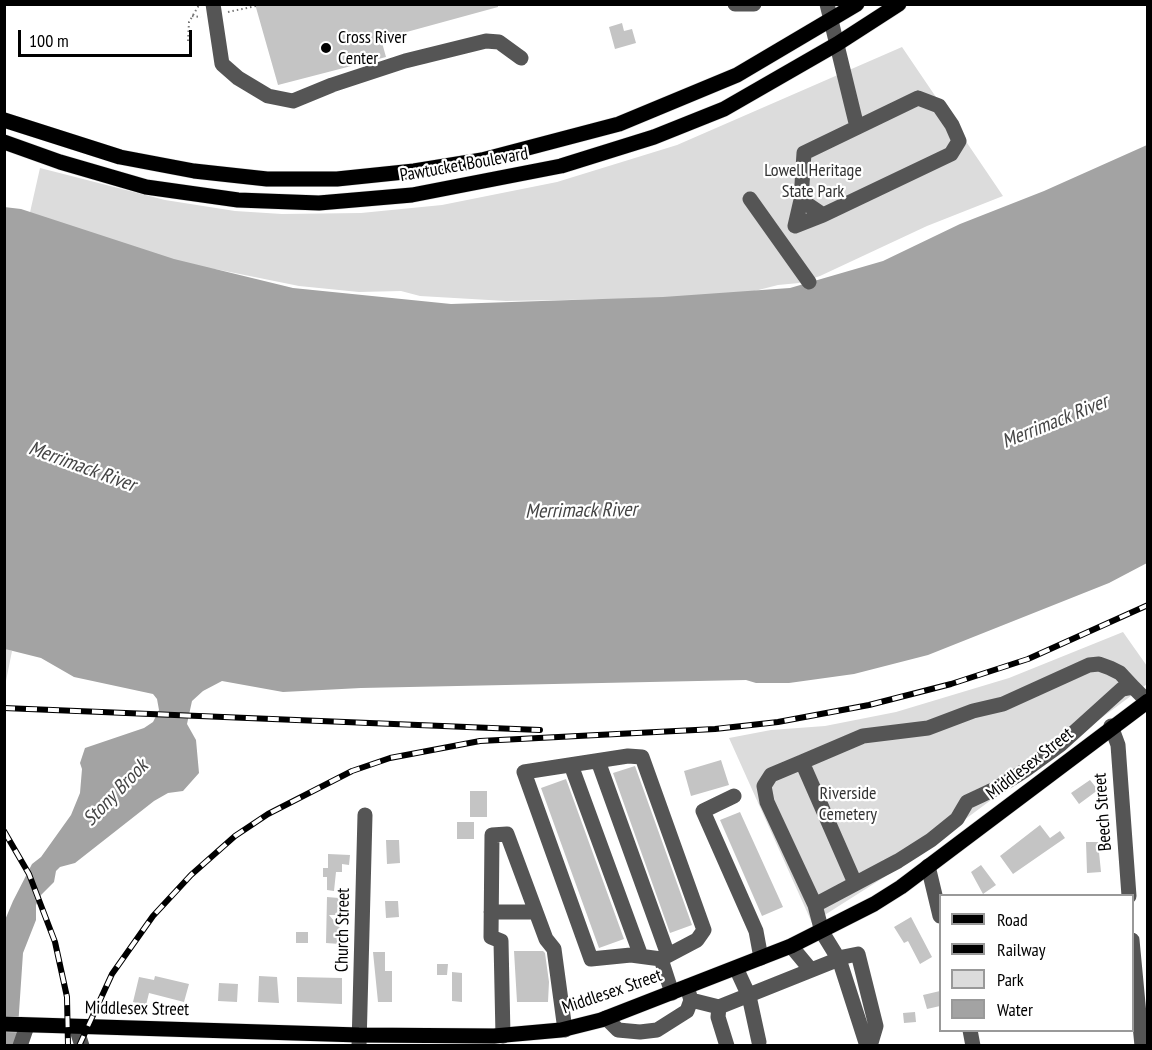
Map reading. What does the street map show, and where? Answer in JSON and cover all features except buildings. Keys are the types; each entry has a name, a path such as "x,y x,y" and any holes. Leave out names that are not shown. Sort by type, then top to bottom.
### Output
{"main road":[{"name":"Pawtucket Boulevard","path":"4,120 120,157 194,171 267,179 337,179 414,171 482,160 619,124 737,75 857,4"},
{"name":"Pawtucket Boulevard","path":"4,142 60,162 146,187 238,200 319,203 412,195 561,166 654,137 724,109 837,45 899,4"},
{"name":"Middlesex Street","path":"4,1024 359,1040 501,1039 565,1030 606,1018 672,993 689,993 736,968 822,932 874,904 928,867 1111,726 1147,701"}],"street":[{"path":"213,4 222,64 238,78 268,96 293,101 332,85 405,61 486,40 499,42 521,58"},
{"path":"735,4 753,4"},
{"path":"827,4 857,127"},
{"path":"778,237 795,226 951,154 959,141 939,106 918,98 804,153 801,200 795,226"},
{"path":"750,199 809,282"},
{"path":"801,200 823,215"},
{"path":"839,959 822,932 815,905 764,789 771,775 864,736 928,728 973,711 1003,704 1089,665 1099,664 1120,673 1147,701"},
{"path":"815,905 931,840 957,819 967,802 997,788 1024,771 1060,745 1122,689 1133,687"},
{"name":"Beech Street","path":"1111,726 1118,745 1129,894"},
{"path":"628,756 642,757 704,930 697,940 665,957 591,958 524,772 598,761 628,756"},
{"path":"598,761 665,957 672,993"},
{"path":"802,762 855,883"},
{"path":"571,765 641,956"},
{"path":"734,796 703,811 756,931 761,958"},
{"name":"Church Street","path":"359,1040 365,815"},
{"path":"501,1039 501,941 491,937 492,835 507,834 546,939 554,950 565,1030"},
{"path":"928,867 939,912"},
{"path":"491,912 536,912"},
{"path":"791,946 811,970"},
{"path":"606,1018 618,1030 640,1032 657,1030 687,1011 689,993 719,1007 839,959 858,954 876,1026 869,1046"},
{"path":"1134,961 1142,1046"},
{"path":"736,968 749,996 756,1044"},
{"path":"719,1007 718,1017 727,1046"},
{"path":"20,1046 24,1026"},
{"path":"76,1027 82,1046"}],"path":[{"path":"188,41 189,22 199,4"}],"green space":[{"name":"Lowell Heritage State Park","path":"902,47 1003,196 927,226 820,276 799,283 778,285 731,297 506,301 420,296 401,291 359,292 299,286 220,270 24,239 40,168 165,200 235,211 282,214 361,213 442,205 557,182 677,145"},
{"name":"Riverside Cemetery","path":"1123,632 1147,666 1147,684 905,864 812,923 729,738 771,730 825,726 896,712 1009,678"},
{"path":"4,648 12,651 6,681 4,681"}],"water":[{"path":"1147,145 1147,563 1109,583 928,655 854,674 789,683 756,683 746,680 361,688 283,692 222,681 203,691 192,701 187,724 196,740 199,773 183,791 168,793 154,801 75,863 60,867 56,871 54,882 41,895 36,905 36,920 23,953 17,1042 15,1045 5,1045 5,920 13,901 32,864 41,857 71,815 80,793 82,769 80,763 85,748 144,728 153,722 159,710 157,699 153,694 74,677 41,658 5,649 4,207 21,209 174,259 293,288 451,304 663,297 790,288 883,261 960,224 1044,191"}],"railway":[{"path":"79,1046 112,974 153,916 191,875 235,836 268,814 352,771 390,758 480,741 715,729 778,722 869,705 951,684 1028,659 1148,605"},
{"path":"4,708 540,730"},
{"path":"4,831 29,874 55,942 67,997 68,1046"}],"place":[{"name":"Cross River Center","path":"326,48"}],"water label":[{"name":"Merrimack River","path":"1055,422"},
{"name":"Merrimack River","path":"82,467"},
{"name":"Merrimack River","path":"581,511"},
{"name":"Stony Brook","path":"116,793"}]}
